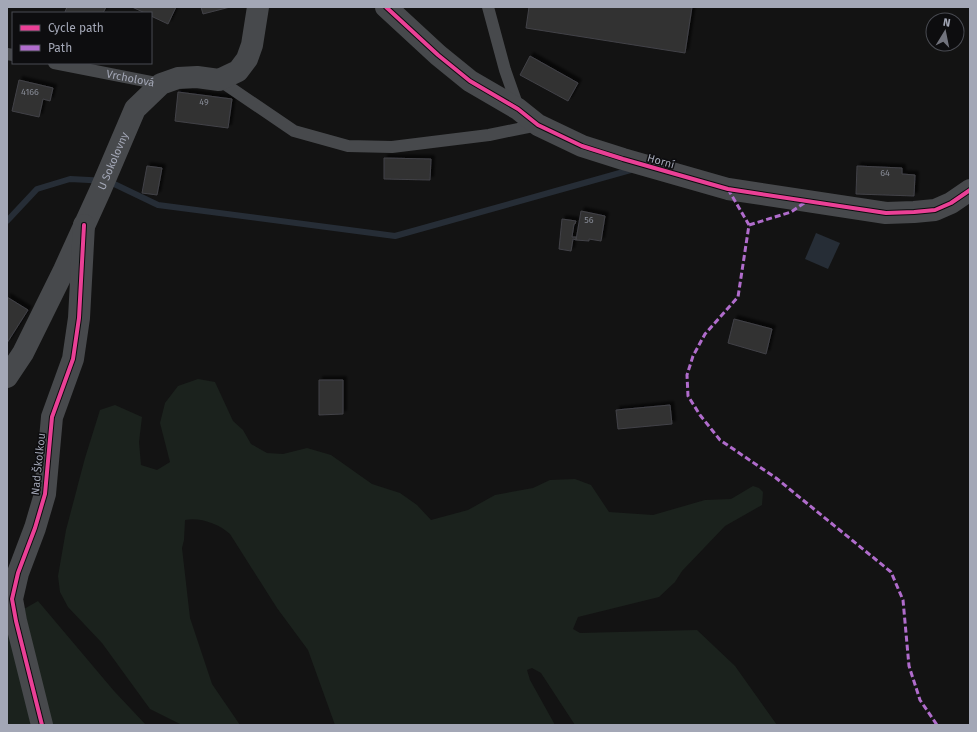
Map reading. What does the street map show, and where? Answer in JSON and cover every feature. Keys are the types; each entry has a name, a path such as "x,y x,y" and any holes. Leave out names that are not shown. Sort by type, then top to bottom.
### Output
{"street":[{"path":"220,80 238,70 247,59 252,44 258,7"},
{"name":"Horní","path":"386,7 438,55 470,81 518,109 538,125 582,146 623,160 728,188 886,214 935,210 951,203 970,190"},
{"name":"U Sokolovny","path":"7,377 23,353 84,225 135,109 160,84 178,78 197,77 220,80"},
{"name":"Nad Školkou","path":"42,725 16,622 12,599 18,574 35,528 45,494 52,417 72,359 79,318 84,225"}],"lane":[{"path":"488,7 505,70 518,109"},
{"name":"Vrcholová","path":"59,64 160,84"},
{"path":"220,80 294,131 348,146 392,147 489,135 538,125"}],"shaded area":[{"path":"816,233 840,243 828,269 805,259"},
{"path":"198,379 215,382 233,421 243,430 251,444 267,453 283,454 307,448 331,455 372,484 400,493 417,505 431,520 468,510 495,495 533,488 550,480 575,479 591,485 609,512 653,515 705,500 731,499 753,486 759,488 763,492 762,505 725,526 682,571 675,582 659,597 578,617 573,629 580,633 697,630 735,666 777,725 575,725 541,673 532,668 527,670 530,680 555,725 335,725 308,650 277,608 230,534 215,524 203,520 191,519 185,520 182,548 190,618 212,684 240,725 182,725 150,709 102,643 68,607 60,592 58,576 66,530 85,458 100,410 115,405 142,417 139,442 141,465 157,470 170,462 160,423 165,403 178,386"},
{"path":"38,601 114,691 146,725 52,725 24,609"},
{"path":"7,615 31,725 7,725"}],"building":[{"path":"67,7 106,7 104,12 65,12"},
{"path":"132,7 176,7 168,24 152,16 152,12 143,12"},
{"path":"201,7 230,7 203,14"},
{"path":"529,7 692,7 685,53 526,28"},
{"path":"530,56 578,83 568,101 520,75"},
{"path":"19,80 53,88 50,101 43,99 39,117 12,111"},
{"path":"178,92 232,99 228,128 175,121"},
{"path":"384,158 431,159 430,180 384,179"},
{"path":"147,166 162,168 157,195 142,193"},
{"path":"857,166 902,168 902,174 915,175 914,196 856,194"},
{"path":"581,211 605,216 601,241 589,239 589,241 576,240"},
{"path":"562,219 576,221 574,224 572,237 576,237 576,240 573,239 571,251 559,249"},
{"path":"7,297 28,310 7,343"},
{"path":"734,319 772,329 766,354 728,343"},
{"path":"319,380 343,380 343,414 319,415"},
{"path":"670,405 672,424 618,429 616,410"}],"waterway":[{"path":"7,221 37,189 70,179 108,181 158,205 395,236 634,169"}],"marked path":[{"path":"728,189 749,225 738,297 705,334 693,356 687,375 688,396 700,415 720,440 776,478 891,572 903,600 909,666 920,700 937,725"},
{"path":"749,225 791,212 807,201"}],"cycle path":[{"path":"386,7 438,55 470,81 518,109 538,125 582,146 623,159 728,189 886,213 935,210 951,203 970,190"},
{"path":"42,725 16,621 12,599 18,573 35,528 45,494 52,417 73,359 79,318 84,225"}]}
